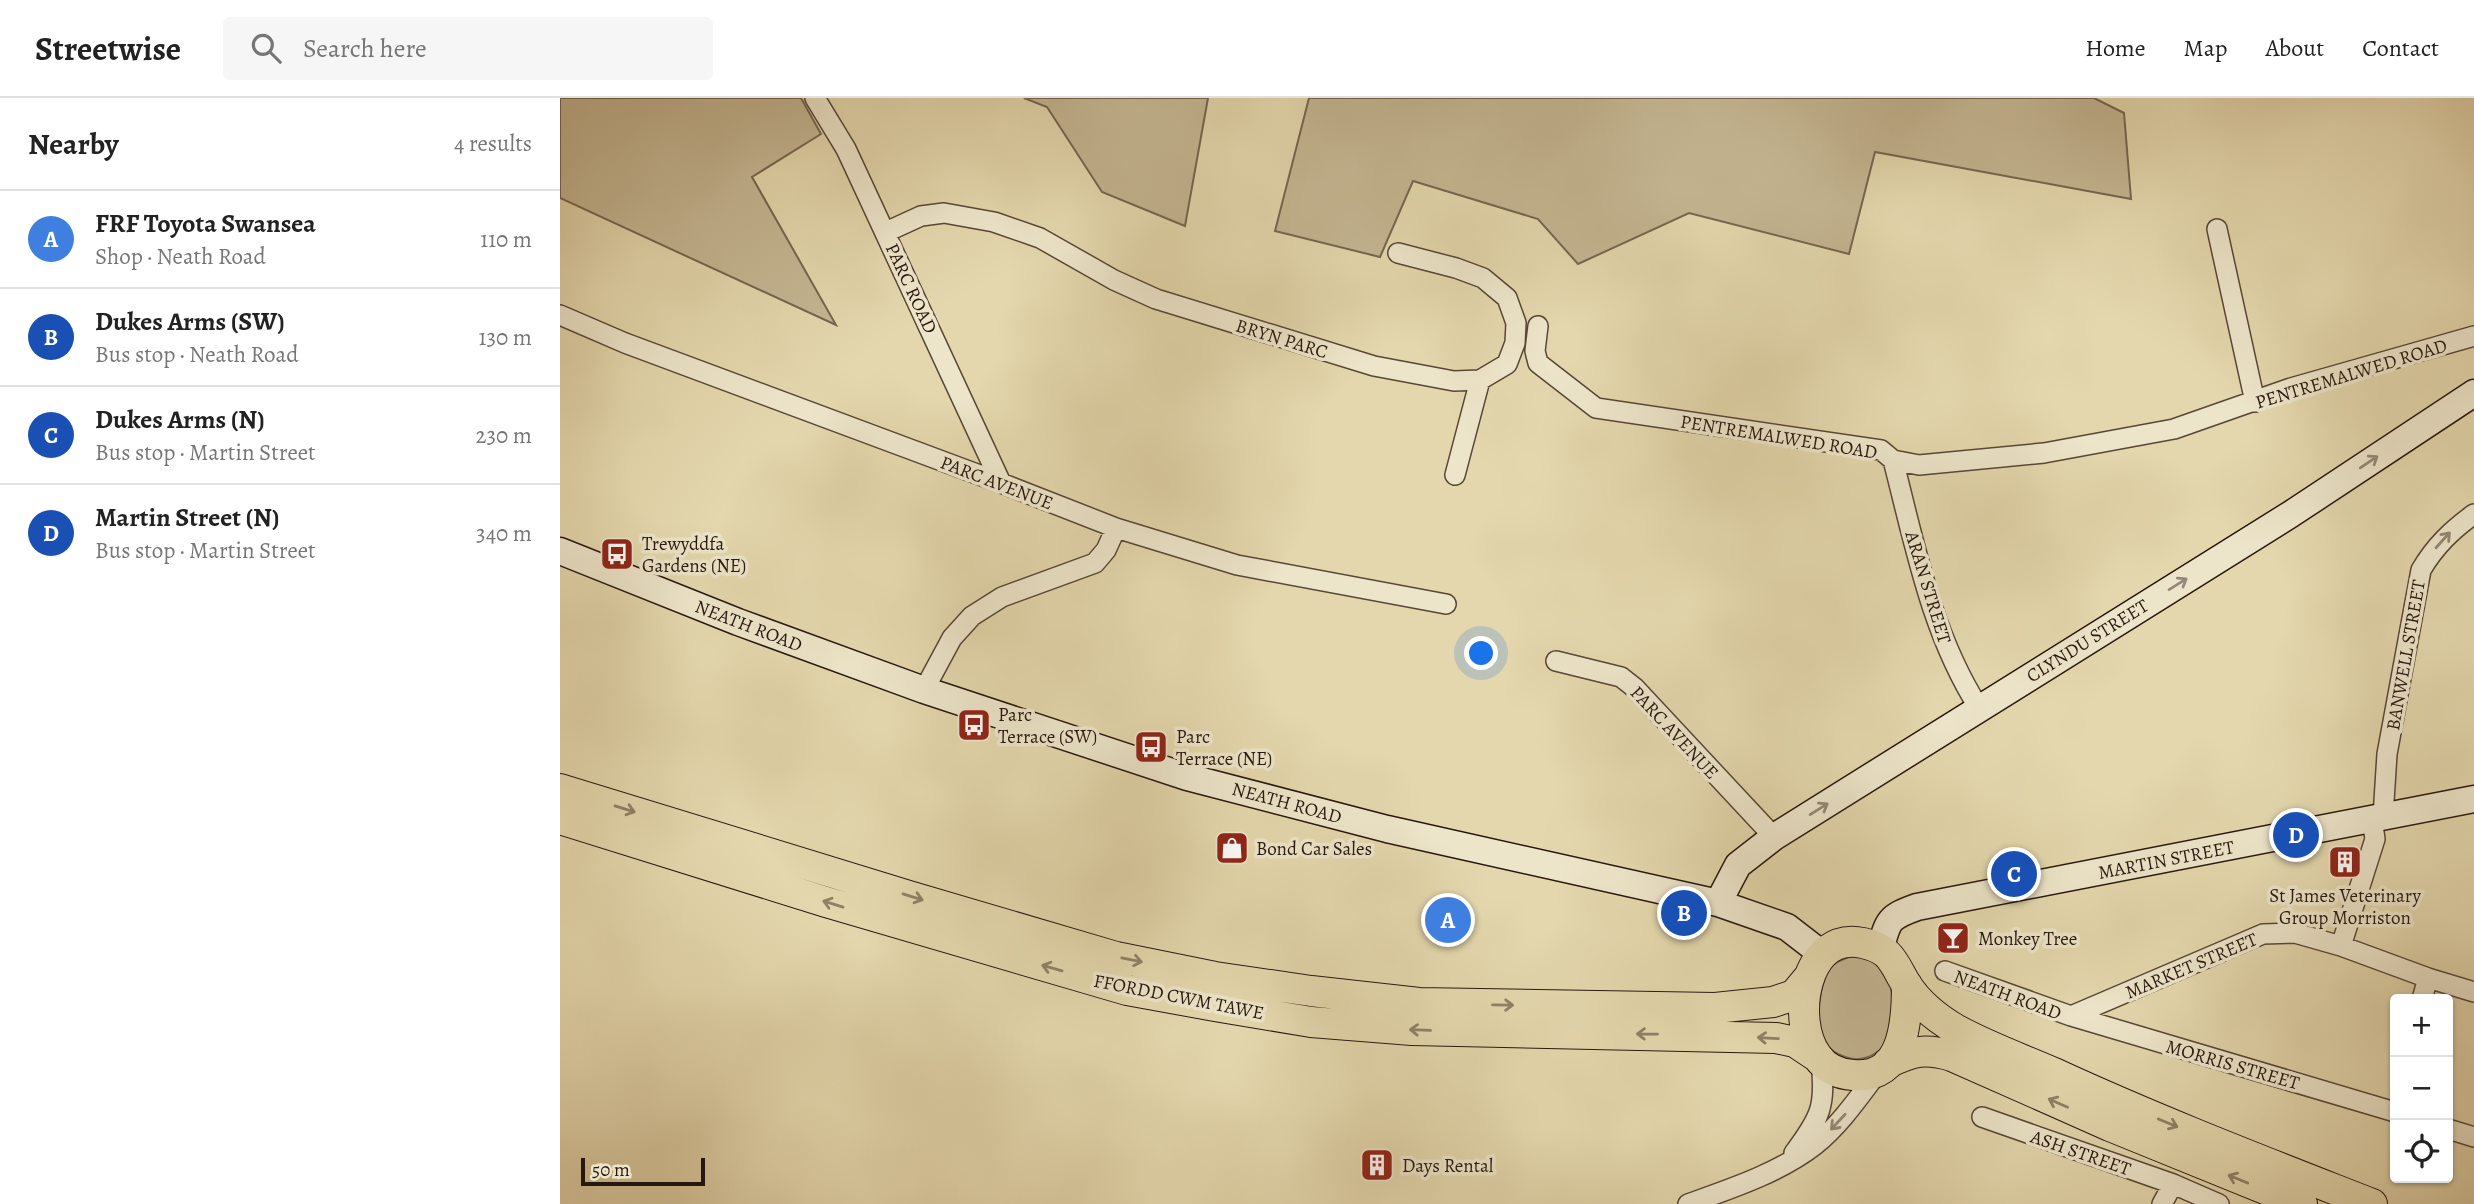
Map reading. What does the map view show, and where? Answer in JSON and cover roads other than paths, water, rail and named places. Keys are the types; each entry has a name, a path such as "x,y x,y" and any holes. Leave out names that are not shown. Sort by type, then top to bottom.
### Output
{"main road":[{"name":"CLYNDU STREET","path":"1718,903 1738,865 1774,837 2291,514 2474,393"},
{"name":"NEATH ROAD","path":"560,551 738,622 924,690 1187,777 1387,829 1718,903 1787,927 1815,965"},
{"name":"FFORDD CWM TAWE","path":"560,789 1115,957 1228,979 1311,991 1419,1003 1682,1009 1744,1006 1773,1002 1794,995 1815,965"},
{"name":"MARTIN STREET","path":"1881,947 1887,925 1899,913 1917,907 2474,799"},
{"name":"FFORDD CWM TAWE","path":"560,818 826,902 1127,990 1311,1022 1412,1030 1776,1038 1795,1042 1819,1058"},
{"path":"2302,1204 2110,1126 1952,1056 1933,1051 1910,1052 1883,1067 1856,1076 1836,1072 1819,1058 1806,1034 1806,992 1815,965 1833,945 1860,942 1881,947 1894,960 1907,985 1929,1011 1957,1030 2105,1097 2372,1204"},
{"path":"1883,1067 1901,1044 1907,985"}],"street":[{"name":"PARC ROAD","path":"815,98 846,149 1001,483"},
{"name":"BRYN PARC","path":"886,232 922,216 944,213 993,222 1040,238 1114,280 1156,299 1374,366 1454,382 1480,380"},
{"path":"2217,229 2255,402"},
{"path":"1398,253 1483,278 1507,298 1516,324 1516,343 1507,364 1480,380 1455,475"},
{"name":"PARC AVENUE","path":"560,315 625,343 1116,528 1237,565 1446,604"},
{"name":"PENTREMALWED ROAD","path":"1538,326 1535,351 1538,363 1596,408 1881,450 1894,460 1919,465 2044,453 2174,429 2291,388 2474,336"},
{"name":"ARAN STREET","path":"1894,460 1934,617 1960,678 1979,708"},
{"name":"BANWELL STREET","path":"2341,946 2375,839 2387,754 2421,570 2450,532 2474,514"},
{"path":"924,690 952,638 972,616 1002,597 1095,563 1106,550 1116,528"},
{"name":"PARC AVENUE","path":"1556,661 1621,677 1635,688 1774,837"},
{"name":"MARKET STREET","path":"2071,1016 2263,934 2295,933 2474,992"},
{"name":"NEATH ROAD","path":"1945,971 2071,1016"},
{"path":"2423,994 2428,978"},
{"name":"MORRIS STREET","path":"2071,1016 2390,1106"},
{"path":"1787,1163 1816,1122 1822,1107 1824,1094 1819,1058"},
{"path":"1696,1203 1787,1163 1815,1145 1841,1120 1883,1067"},
{"name":"ASH STREET","path":"1982,1117 2173,1184 2219,1204"},
{"path":"2453,1131 2474,1137"},
{"path":"2162,1204 2173,1184"}],"place":[{"name":"Trewyddfa Gardens (NE)","path":"617,554"},
{"name":"Parc Terrace (SW)","path":"974,725"},
{"name":"Parc Terrace (NE)","path":"1151,747"},
{"name":"Martin Street (N)","path":"2296,835"},
{"name":"Bond Car Sales","path":"1232,848"},
{"name":"St James Veterinary Group Morriston","path":"2345,862"},
{"name":"Dukes Arms (N)","path":"2014,874"},
{"name":"Dukes Arms (SW)","path":"1684,913"},
{"name":"FRF Toyota Swansea","path":"1448,920"},
{"name":"Monkey Tree","path":"1953,938"},
{"name":"Days Rental","path":"1377,1165"}]}
